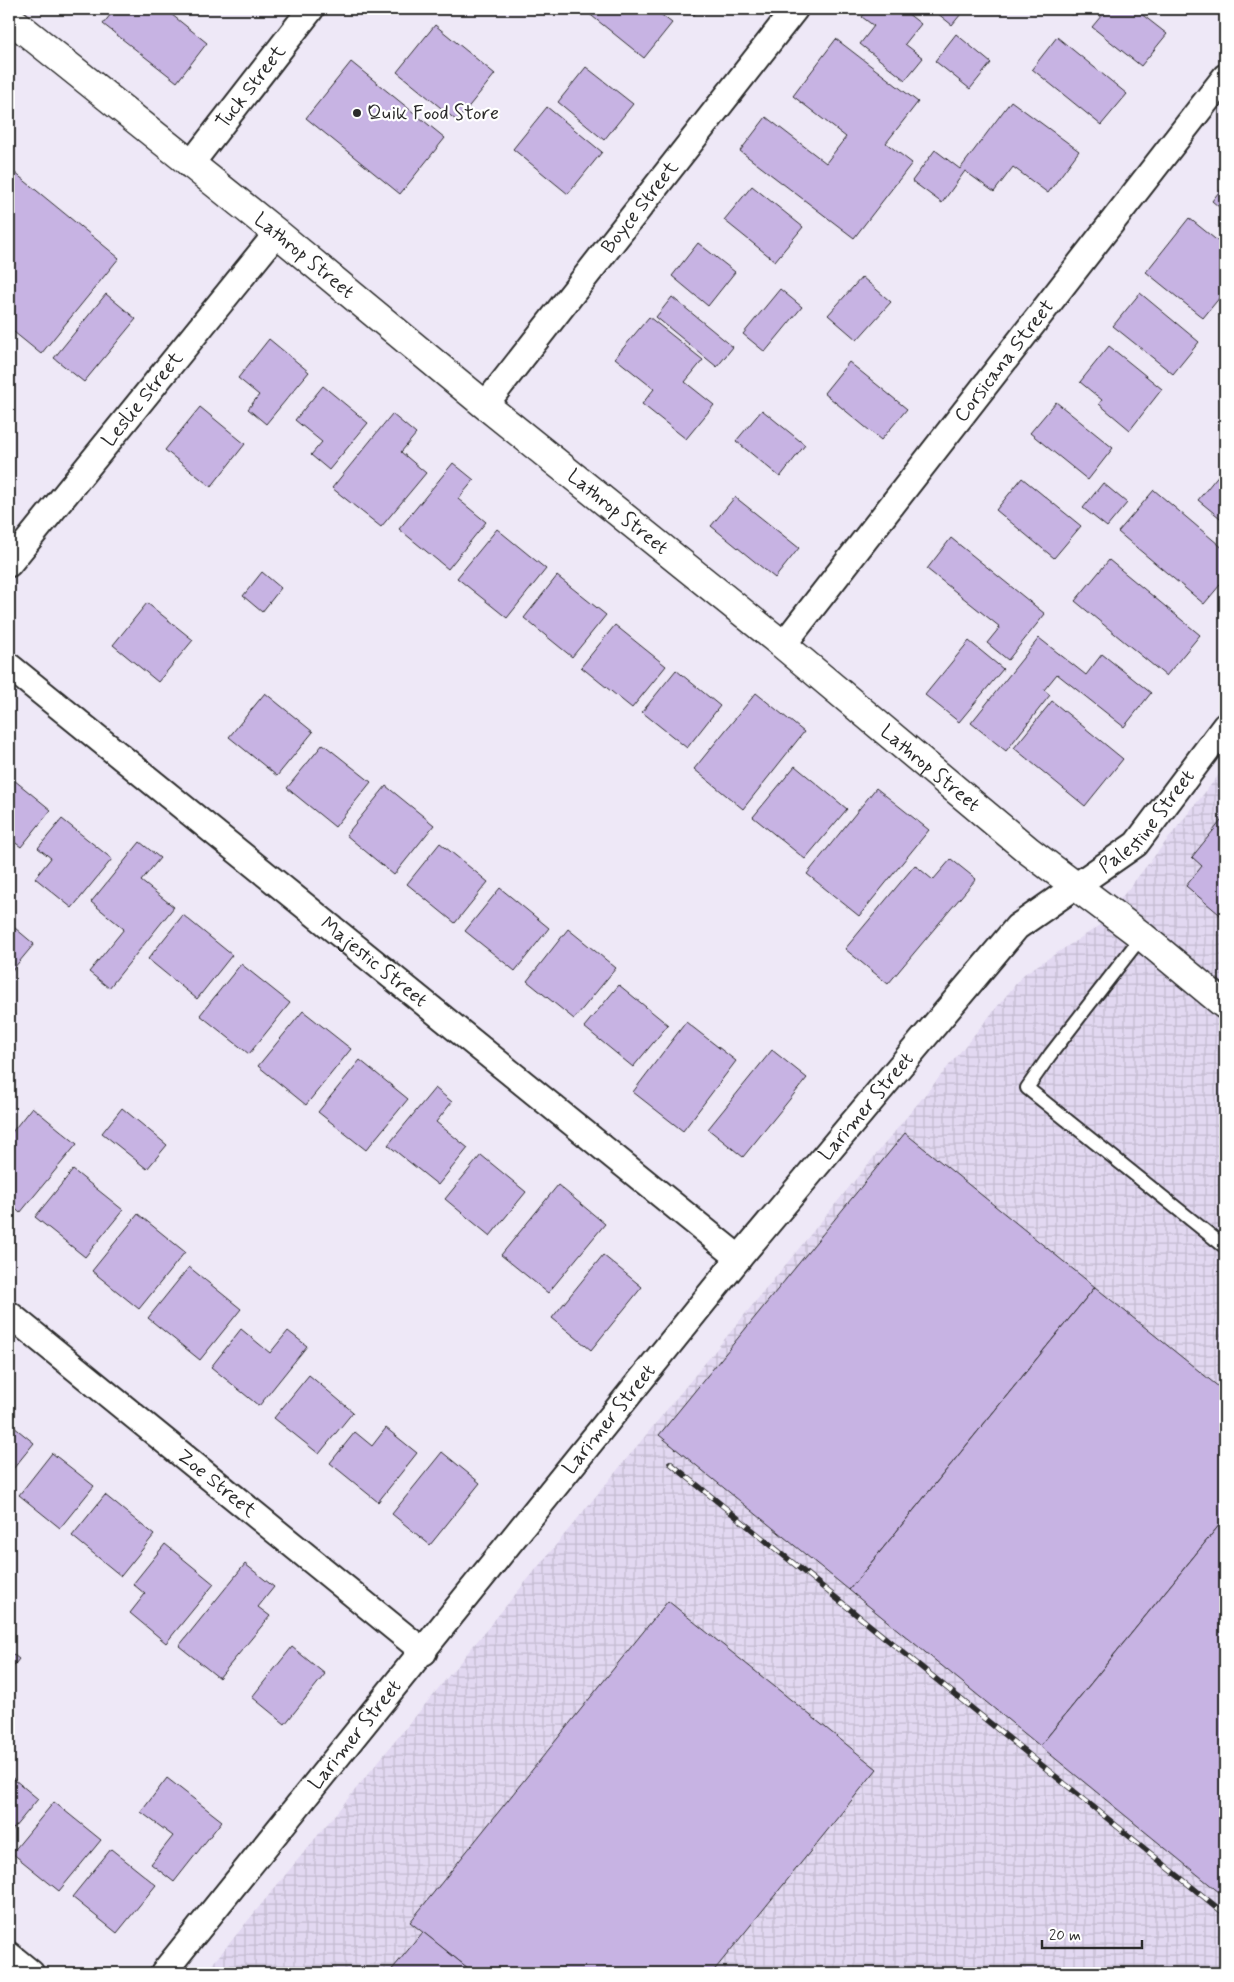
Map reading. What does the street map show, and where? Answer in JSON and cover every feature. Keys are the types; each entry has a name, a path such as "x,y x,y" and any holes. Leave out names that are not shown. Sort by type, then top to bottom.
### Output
{"street":[{"name":"Tuck Street","path":"190,165 311,9"},
{"name":"Boyce Street","path":"485,405 795,9"},
{"name":"Lathrop Street","path":"9,18 784,645 1029,850 1142,936 1225,1004"},
{"name":"Corsicana Street","path":"784,645 1225,77"},
{"name":"Leslie Street","path":"9,564 277,233"},
{"name":"Majestic Street","path":"9,666 739,1258"},
{"name":"Palestine Street","path":"1077,885 1136,844 1225,726"},
{"name":"Larimer Street","path":"163,1973 424,1652 739,1258 1017,927 1077,885"},
{"name":"Zoe Street","path":"9,1314 424,1652"},
{"path":"9,1955 31,1973"}],"lane":[{"path":"1142,936 1050,1055 1027,1088 1225,1247"}],"shaded area":[{"path":"1225,767 1225,1973 205,1973 1024,974 1099,926"}],"building":[{"path":"115,9 168,9 166,10 207,43 177,82 103,24"},
{"path":"590,9 654,9 672,23 644,58 587,12"},
{"path":"686,9 700,9 694,15"},
{"path":"868,9 902,9 921,24 905,44 923,58 905,80 860,44 874,26 862,17"},
{"path":"932,9 965,9 952,25"},
{"path":"1063,9 1077,9 1072,15"},
{"path":"1107,9 1135,9 1167,34 1141,66 1092,27"},
{"path":"1183,9 1193,9 1189,14"},
{"path":"435,25 495,74 457,121 397,72"},
{"path":"956,34 991,63 970,89 935,61"},
{"path":"1057,37 1127,94 1101,125 1032,69"},
{"path":"836,39 918,102 886,143 912,163 854,238 740,151 766,117 826,163 846,137 793,96"},
{"path":"351,62 445,138 400,194 306,118"},
{"path":"586,67 633,104 604,140 558,102"},
{"path":"1011,101 1079,151 1048,193 1013,167 994,192 965,171 942,203 912,181 935,150 960,169"},
{"path":"547,107 602,152 568,194 513,149"},
{"path":"9,168 119,258 41,354 9,328"},
{"path":"1225,184 1225,212 1212,201"},
{"path":"752,186 803,227 775,261 724,220"},
{"path":"1189,218 1225,247 1225,291 1203,318 1146,272"},
{"path":"698,243 735,272 708,306 672,276"},
{"path":"862,277 891,302 857,340 828,315"},
{"path":"780,289 802,307 765,352 743,334"},
{"path":"1140,293 1199,342 1173,374 1113,326"},
{"path":"106,294 136,319 84,382 54,358"},
{"path":"672,297 733,347 717,367 656,317"},
{"path":"649,317 703,360 685,382 714,405 686,439 642,404 654,389 615,358"},
{"path":"269,339 309,372 266,424 248,409 259,395 238,378"},
{"path":"1109,346 1162,389 1130,430 1099,404 1102,400 1080,382"},
{"path":"849,362 907,409 881,440 824,393"},
{"path":"323,386 368,423 329,470 311,455 322,442 295,420"},
{"path":"1056,402 1113,448 1088,480 1030,433"},
{"path":"200,407 245,444 211,487 165,450"},
{"path":"762,410 805,445 780,477 736,441"},
{"path":"392,414 416,434 401,452 426,473 381,527 332,488"},
{"path":"453,463 474,480 458,499 486,522 448,569 399,529"},
{"path":"1225,467 1225,522 1198,500"},
{"path":"1022,478 1081,526 1054,558 996,510"},
{"path":"1103,483 1127,503 1107,527 1083,508"},
{"path":"1154,490 1225,550 1225,579 1204,604 1118,532"},
{"path":"735,497 799,548 775,578 711,526"},
{"path":"497,529 546,569 507,618 457,578"},
{"path":"951,538 1045,614 1008,660 987,643 1000,627 927,569"},
{"path":"1109,560 1200,635 1166,676 1075,601"},
{"path":"262,572 281,588 262,612 243,596"},
{"path":"557,576 606,615 572,657 524,618"},
{"path":"147,603 193,640 158,682 113,645"},
{"path":"615,625 666,666 632,708 581,667"},
{"path":"1039,638 1086,675 1102,654 1151,693 1124,727 1057,674 1044,690 1050,695 1006,751 971,723"},
{"path":"969,641 1003,669 959,722 925,695"},
{"path":"676,670 720,706 687,748 642,712"},
{"path":"265,693 313,732 277,776 229,737"},
{"path":"756,693 804,732 743,809 694,769"},
{"path":"1052,701 1123,759 1085,806 1014,748"},
{"path":"323,744 371,782 335,827 287,788"},
{"path":"795,766 847,809 805,859 753,817"},
{"path":"9,776 51,810 21,847 9,838"},
{"path":"386,786 434,825 394,875 346,835"},
{"path":"876,788 929,830 859,916 807,874"},
{"path":"1225,816 1225,919 1186,886 1202,866 1192,857"},
{"path":"62,819 112,859 72,908 35,878 51,858 38,848"},
{"path":"140,842 160,858 141,881 174,907 109,988 89,972 124,929 91,902"},
{"path":"440,843 488,882 455,923 407,884"},
{"path":"951,859 976,879 888,984 845,949 915,865 933,880"},
{"path":"500,888 549,928 515,971 465,931"},
{"path":"183,915 232,955 197,999 148,959"},
{"path":"9,923 34,944 9,974"},
{"path":"568,929 616,968 574,1019 527,981"},
{"path":"241,964 290,1003 249,1054 200,1015"},
{"path":"619,985 668,1025 633,1067 584,1027"},
{"path":"303,1011 351,1049 306,1105 258,1066"},
{"path":"686,1022 736,1061 683,1131 633,1092"},
{"path":"772,1050 807,1078 743,1157 708,1129"},
{"path":"360,1060 408,1099 366,1150 318,1112"},
{"path":"435,1088 452,1102 436,1122 468,1148 438,1185 388,1145"},
{"path":"32,1107 77,1144 20,1213 9,1203 9,1136"},
{"path":"122,1108 167,1145 147,1169 102,1133"},
{"path":"905,1133 1095,1287 849,1590 659,1435"},
{"path":"481,1155 526,1192 490,1236 445,1199"},
{"path":"73,1170 123,1210 85,1257 35,1217"},
{"path":"558,1185 605,1224 548,1293 501,1255"},
{"path":"138,1214 185,1252 139,1309 92,1271"},
{"path":"603,1255 642,1287 591,1350 552,1318"},
{"path":"189,1267 241,1309 200,1360 148,1318"},
{"path":"1095,1287 1225,1392 1225,1518 1040,1746 849,1590"},
{"path":"241,1329 270,1353 288,1331 307,1346 259,1406 211,1367"},
{"path":"309,1375 353,1412 319,1454 274,1418"},
{"path":"9,1423 34,1443 9,1474"},
{"path":"386,1428 417,1453 378,1502 330,1463 355,1432 372,1446"},
{"path":"442,1452 480,1483 430,1545 392,1514"},
{"path":"52,1453 94,1486 60,1528 19,1495"},
{"path":"105,1495 154,1535 121,1576 72,1536"},
{"path":"1225,1518 1225,1897 1040,1746"},
{"path":"165,1544 214,1584 166,1643 130,1613 145,1594 133,1584"},
{"path":"245,1564 274,1587 258,1607 270,1616 219,1678 179,1646"},
{"path":"668,1601 877,1769 712,1973 474,1973 410,1922"},
{"path":"292,1647 325,1674 285,1724 252,1697"},
{"path":"9,1651 19,1659 9,1672"},
{"path":"9,1775 38,1799 9,1834"},
{"path":"167,1778 222,1821 174,1882 151,1864 173,1836 141,1812"},
{"path":"54,1802 101,1840 59,1891 12,1853"},
{"path":"111,1849 156,1885 117,1933 72,1897"},
{"path":"423,1932 474,1973 389,1973"}],"railway":[{"path":"670,1463 1225,1914"}],"place":[{"name":"Quik Food Store","path":"357,113"}]}
